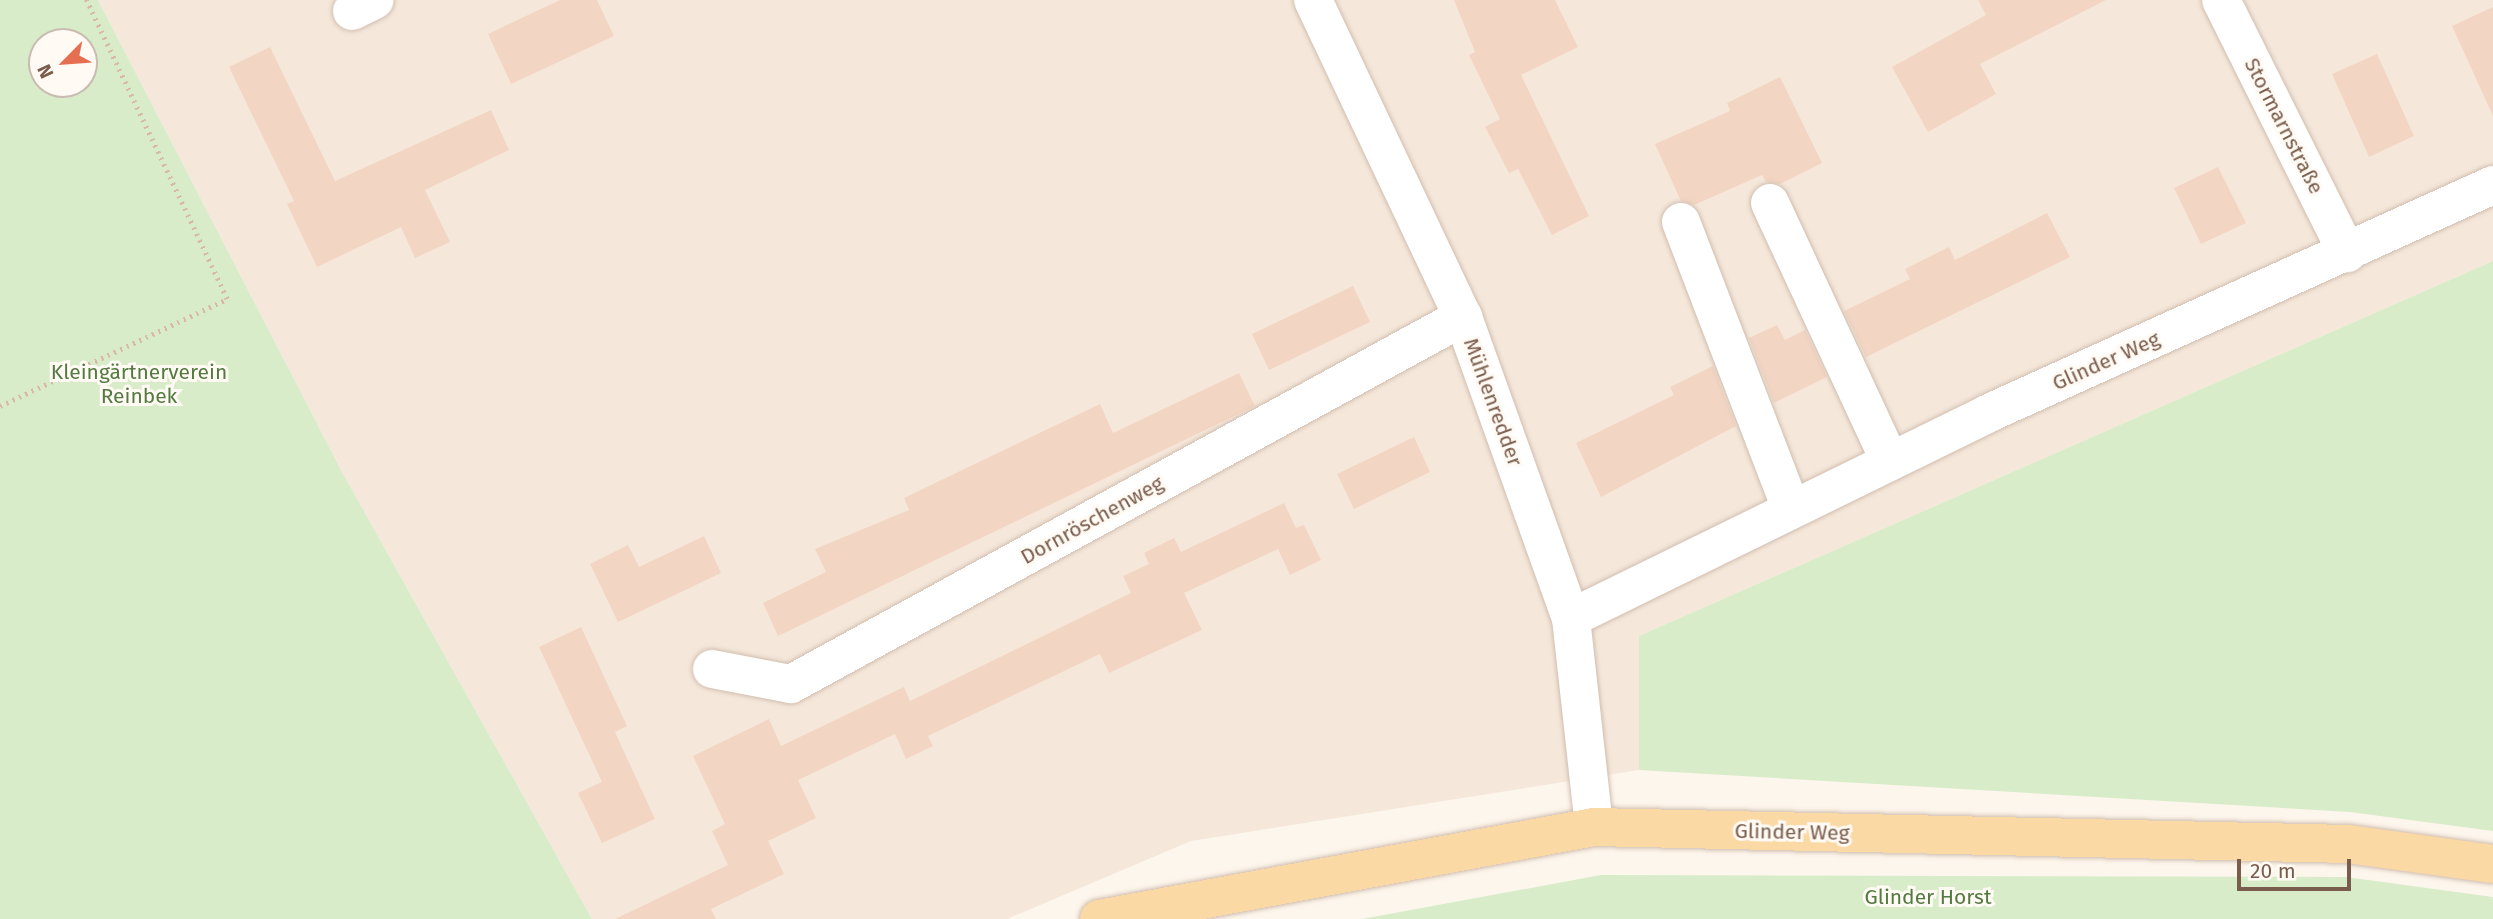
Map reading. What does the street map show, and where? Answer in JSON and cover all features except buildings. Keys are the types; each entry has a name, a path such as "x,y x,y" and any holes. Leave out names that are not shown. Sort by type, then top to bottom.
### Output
{"main road":[{"name":"Glinder Weg","path":"1099,919 1594,827 2348,844 2493,864"}],"street":[{"name":"Mühlenredder","path":"1313,0 1463,317 1571,618 1594,827"},
{"name":"Stormarnstraße","path":"2221,0 2347,253"},
{"name":"Glinder Weg","path":"1571,618 1890,461 2493,185"},
{"path":"1770,203 1890,461"},
{"path":"1681,222 1791,509"},
{"name":"Dornröschenweg","path":"712,669 791,684 1463,317"}],"path":[{"path":"0,406 227,299 86,0"}],"shaded area":[{"path":"98,0 2493,0 2493,261 1639,636 1639,770 1191,841 1007,919 592,919 342,472"}],"green space":[{"name":"Kleingärtnerverein Reinbek","path":"0,0 98,0 342,472 592,919 0,919"},
{"path":"2493,261 2493,831 2350,812 1639,770 1639,636"},
{"name":"Glinder Horst","path":"1601,875 2346,877 2493,897 2493,919 1362,919"}]}
